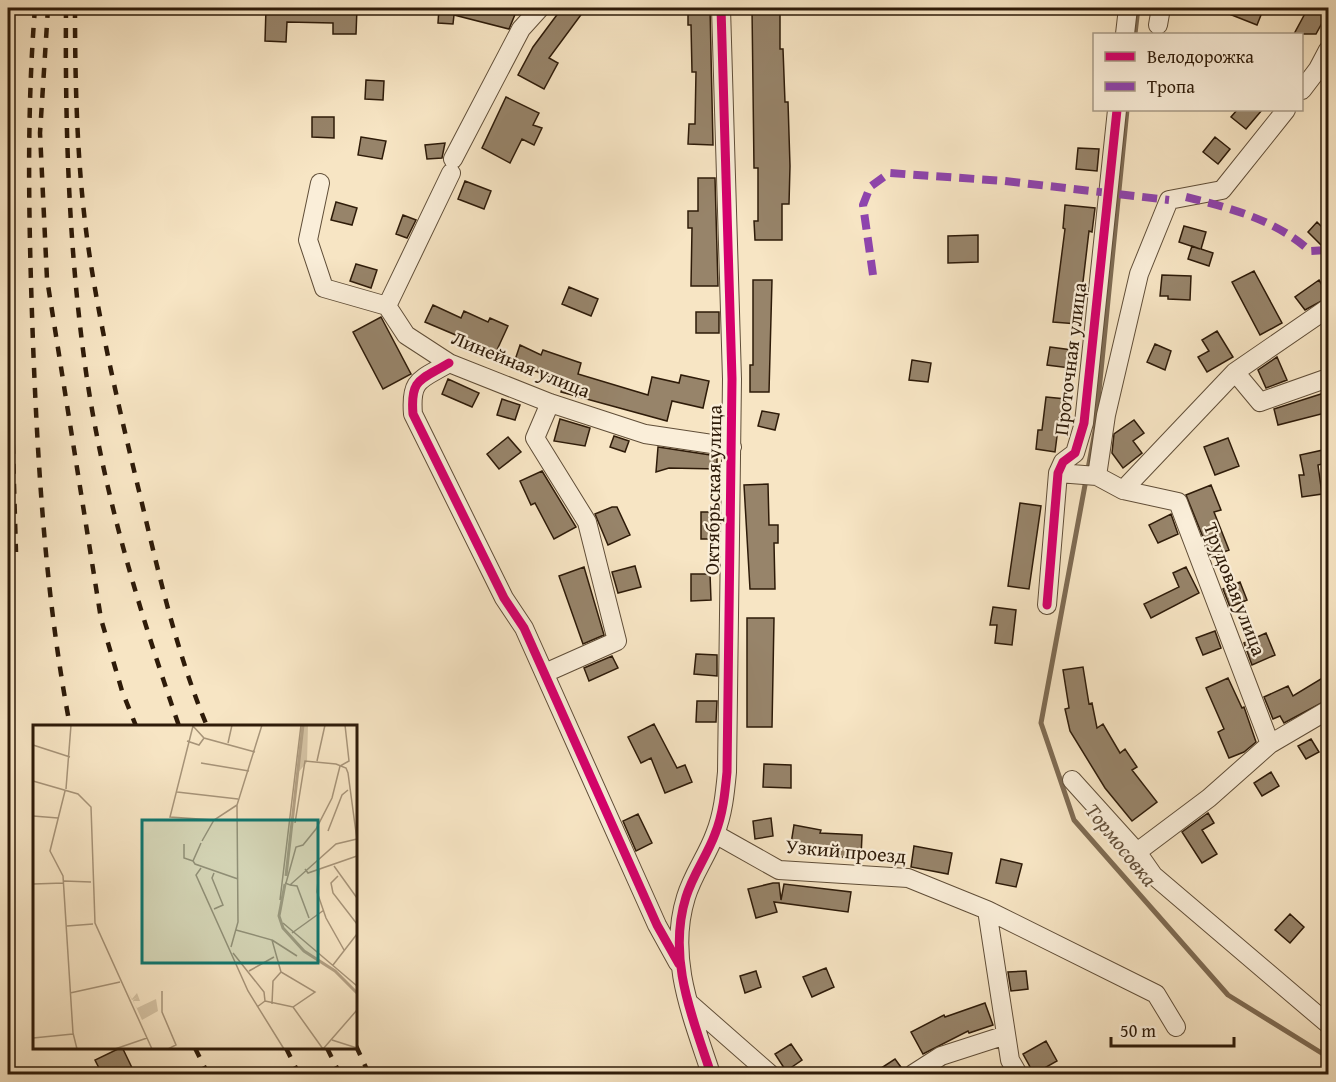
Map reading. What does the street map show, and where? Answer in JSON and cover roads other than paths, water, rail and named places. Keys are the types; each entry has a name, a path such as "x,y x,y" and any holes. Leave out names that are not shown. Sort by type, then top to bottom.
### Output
{"street":[{"path":"320,183 309,240 324,288 387,306 452,166 521,29 540,8"},
{"name":"Октябрьская улица","path":"679,964 679,930 686,897 715,834 724,804 727,772 732,379 721,8"},
{"path":"1125,33 1128,8"},
{"path":"1303,89 1329,50"},
{"name":"Проточная улица","path":"1058,473 1063,462 1075,453 1084,423 1117,111"},
{"path":"1096,476 1106,415 1139,274 1169,200 1222,190 1285,111"},
{"name":"Линейная улица","path":"387,306 406,335 449,363 550,404 645,434 732,447"},
{"path":"1047,605 1058,473 1096,476 1123,490 1235,372 1329,308"},
{"path":"449,363 420,381 411,393 413,414 504,598 524,628 657,926 679,964 688,1002 711,1074"},
{"path":"1235,372 1260,402 1329,378"},
{"path":"545,673 617,641 587,522 535,438 550,404"},
{"name":"Трудовая улица","path":"1123,490 1178,502 1270,744"},
{"path":"1137,852 1209,798 1270,744 1329,710"},
{"path":"1072,780 1137,852 1153,875 1329,1024"},
{"name":"Узкий проезд","path":"715,834 779,870 908,878 987,910 1156,994 1176,1027"},
{"path":"987,910 1010,1060 1018,1074"},
{"path":"688,1002 770,1074"},
{"path":"913,1074 941,1056 1006,1035"}],"waterway":[{"name":"Тормосовка","path":"1135,33 1138,8"},
{"name":"Тормосовка","path":"1127,111 1095,431 1041,723 1074,820 1228,995 1328,1057"}],"railway":[{"path":"35,8 30,91 29,175 35,391 49,583 70,725"},
{"path":"48,8 40,133 47,279 101,619 122,691 136,725"},
{"path":"66,8 69,194 76,287 87,379 103,468 125,555 179,725"},
{"path":"75,8 76,94 81,181 97,302 161,581 186,669 207,725"},
{"path":"8,284 16,552"},
{"path":"357,1048 369,1074"},
{"path":"196,1049 208,1074"},
{"path":"286,1049 299,1074"},
{"path":"328,1049 340,1074"}]}
